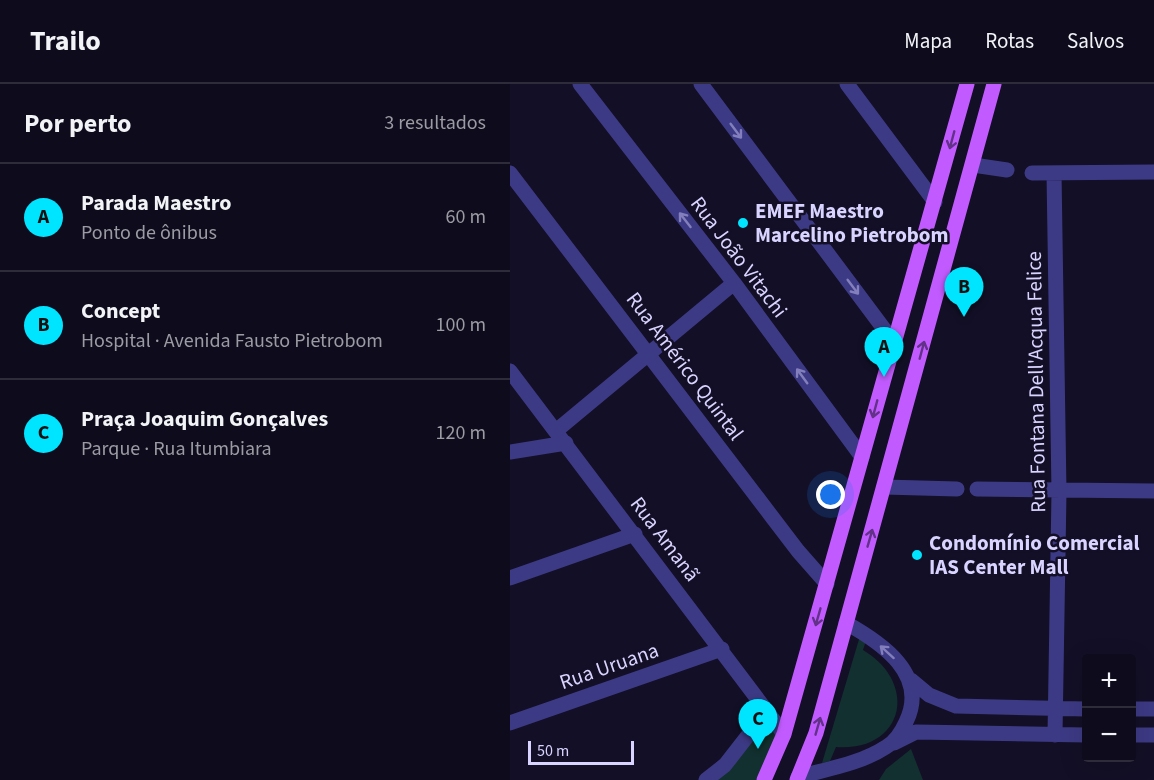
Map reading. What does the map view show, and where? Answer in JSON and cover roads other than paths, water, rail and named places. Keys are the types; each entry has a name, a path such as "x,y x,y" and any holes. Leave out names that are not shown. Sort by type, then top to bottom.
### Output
{"main road":[{"path":"764,780 784,734 967,84"},
{"path":"797,778 816,733 994,84"}],"street":[{"name":"Rua João Vitachi","path":"580,84 734,283 862,457"},
{"path":"701,84 893,341"},
{"path":"847,84 935,202"},
{"path":"973,165 1007,170"},
{"path":"1032,173 1154,172"},
{"name":"Rua Américo Quintal","path":"510,173 798,551 827,584"},
{"name":"Rua Fontana Dell'Acqua Felice","path":"1054,173 1059,492 1055,735"},
{"path":"557,430 734,283"},
{"name":"Rua Amanã","path":"510,371 557,430 784,734"},
{"path":"510,452 566,443"},
{"path":"884,487 957,489"},
{"path":"977,489 1059,492 1154,491"},
{"path":"510,578 635,534"},
{"path":"846,624 867,636 892,656 911,680 929,695 956,706 1082,709"},
{"name":"Rua Uruana","path":"510,723 722,650"},
{"path":"889,746 902,729 910,712 911,680"},
{"path":"1136,709 1154,709"},
{"path":"706,780 725,765 768,711"},
{"path":"797,778 868,757 916,732 1082,735"},
{"path":"1136,735 1154,735"}],"place":[{"name":"EMEF Maestro Marcelino Pietrobom","path":"743,223"},
{"name":"Concept","path":"964,317"},
{"name":"Parada Maestro","path":"884,377"},
{"name":"Condomínio Comercial IAS Center Mall","path":"917,555"},
{"name":"Praça Joaquim Gonçalves","path":"758,749"}]}
